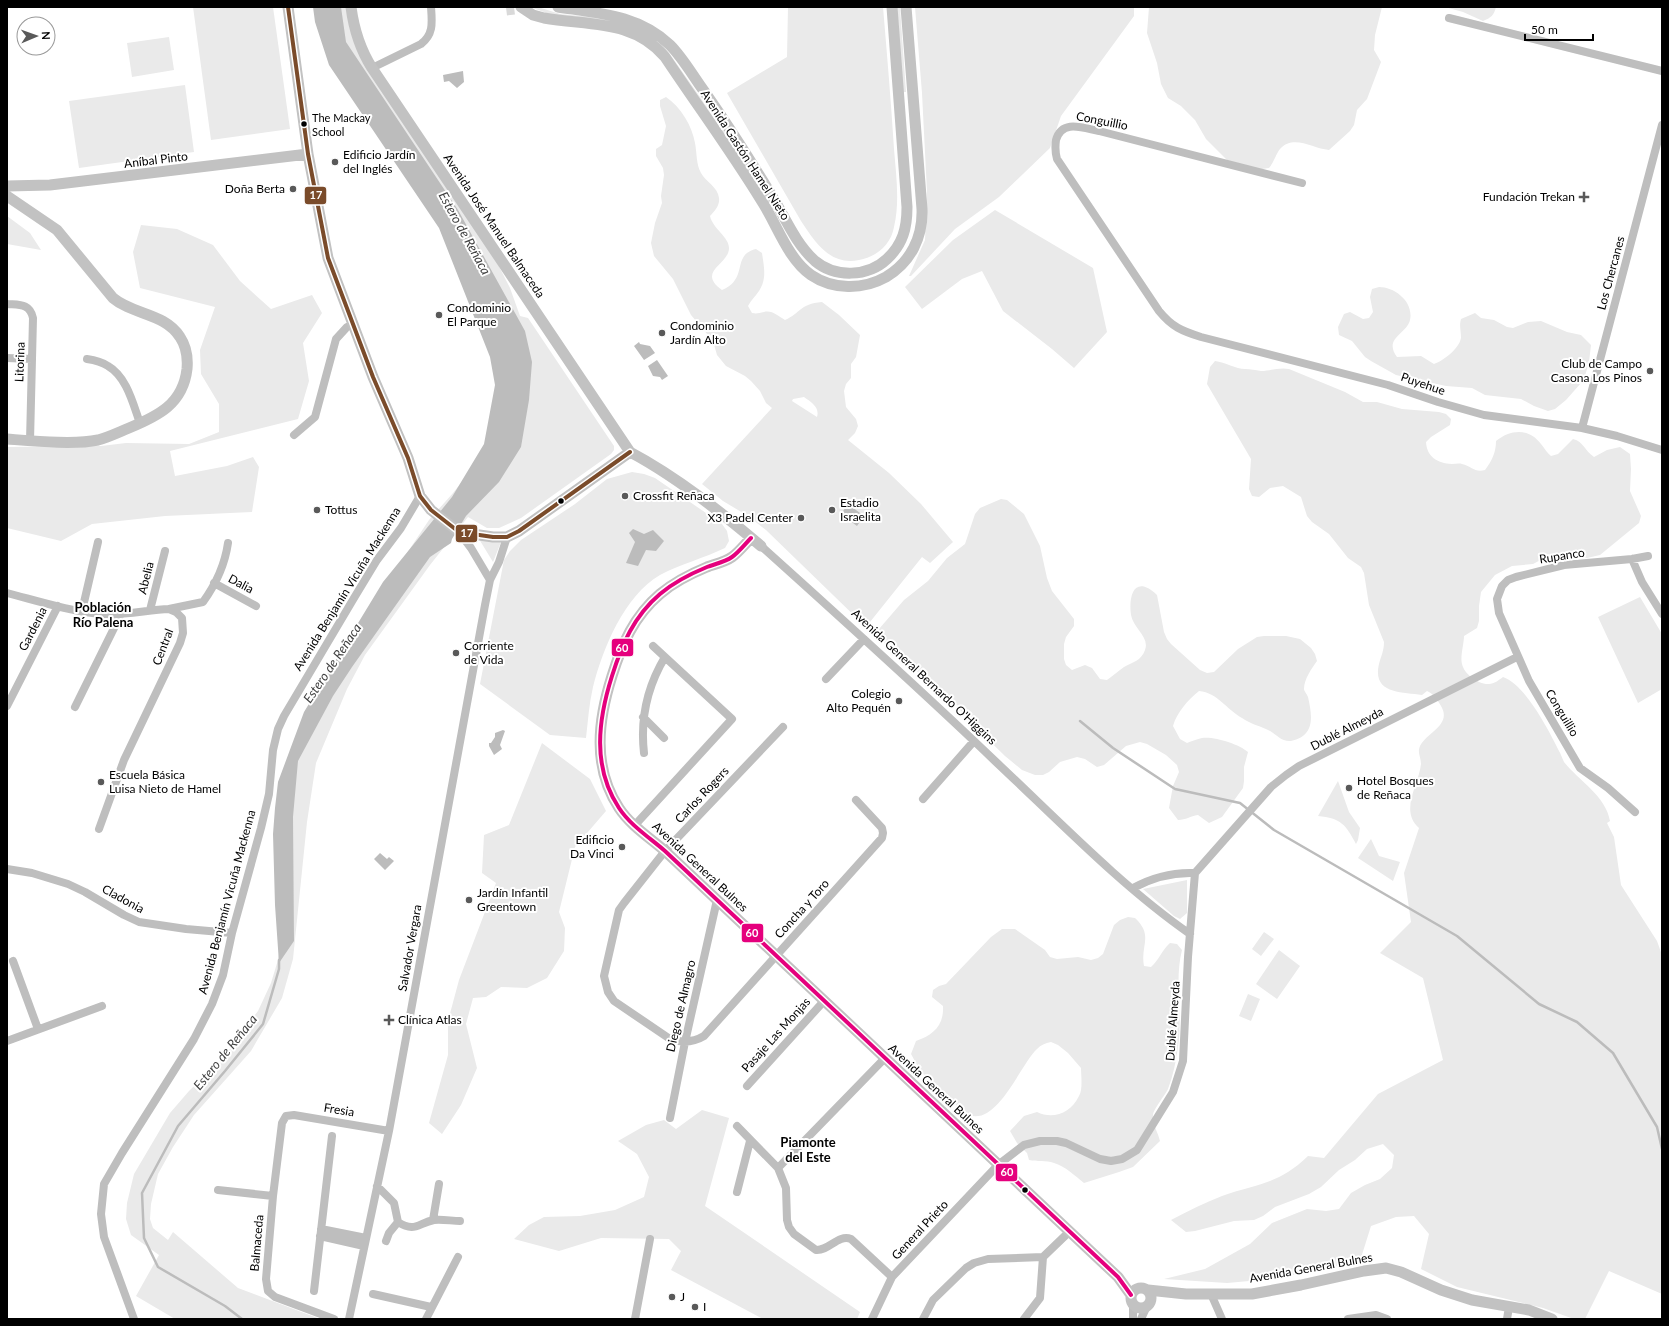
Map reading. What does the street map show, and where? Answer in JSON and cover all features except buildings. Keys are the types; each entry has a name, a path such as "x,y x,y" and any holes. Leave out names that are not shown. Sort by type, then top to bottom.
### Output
{"street":[{"path":"288,7 308,154 328,258 353,325 408,458 420,496 431,510 456,530 471,548 490,580"},
{"name":"Avenida José Manuel Balmaceda","path":"351,7 355,33 372,68 630,452"},
{"path":"372,68 421,44 427,39 431,32 431,7"},
{"name":"Avenida Gastón Hamel Nieto","path":"558,7 609,14 632,20 653,31 670,45 740,143 805,249 821,265 834,271 848,273 867,270 885,261 900,243 906,224 907,207 892,7"},
{"name":"Avenida Gastón Hamel Nieto","path":"522,8 533,15 544,18 624,29 640,35 653,45 665,57 754,189 798,263 810,274 822,281 834,285 852,287 873,283 886,277 898,268 912,252 920,231 922,208 906,7"},
{"path":"1449,18 1662,71"},
{"name":"Los Chercanes","path":"1582,428 1662,125"},
{"name":"Conguillio","path":"1178,329 1168,321 1160,311 1057,159 1056,143 1061,129 1064,127 1078,127 1099,131 1302,183"},
{"name":"Aníbal Pinto","path":"7,186 50,185 308,154"},
{"path":"7,196 57,230 113,298 129,308 159,319 168,324 180,336 186,349 187,366 182,389 169,407 156,416 140,423 98,440 85,442 7,439"},
{"name":"Litorina","path":"7,304 24,305 30,309 32,313 30,440"},
{"path":"294,435 315,417 336,339 347,327 353,325"},
{"name":"Puyehue","path":"1178,329 1201,338 1388,384 1438,402 1484,415 1582,428 1617,436 1662,450"},
{"path":"7,358 32,359"},
{"path":"87,359 108,366 117,373 127,389 140,423"},
{"path":"456,530 493,537 507,537 519,531 630,452"},
{"name":"Avenida General Bernardo O'Higgins","path":"630,452 666,474 740,528 761,546 864,639 1069,831 1171,921 1190,934"},
{"name":"Avenida Benjamín Vicuña Mackenna","path":"134,1319 104,1237 101,1214 104,1184 194,1039 212,1004 223,975 232,933 266,806 273,750 278,729 294,698 354,598 378,560 401,528 420,496"},
{"path":"732,558 740,540 740,528"},
{"name":"Salvador Vergara","path":"349,1319 389,1131 419,971 437,860 490,580 499,562 507,537"},
{"name":"Avenida General Bulnes","path":"751,538 732,558 690,574 660,593 635,622 618,656 602,710 600,746 604,771 613,797 620,808 635,825 665,851 1069,1232 1138,1295 1252,1294 1359,1272 1386,1268 1402,1272 1442,1290 1472,1300 1529,1310 1552,1319"},
{"path":"82,611 98,542"},
{"path":"169,609 203,602 214,583 226,556 228,543"},
{"path":"732,558 748,550 761,546"},
{"name":"Abelia","path":"150,610 165,551"},
{"name":"Rupanco","path":"1497,604 1498,595 1502,586 1508,580 1516,577 1564,565 1632,559 1648,556"},
{"path":"1632,559 1642,582 1662,614"},
{"name":"Dalia","path":"214,583 256,606"},
{"name":"Central","path":"7,593 58,606 101,614 121,614 169,609 176,612 182,618 184,625 182,638 156,696 124,760 99,828"},
{"name":"Conguillio","path":"1497,604 1517,657 1529,681 1580,768 1608,788 1635,812"},
{"name":"Gardenia","path":"7,706 58,606"},
{"path":"75,707 121,614"},
{"path":"826,679 864,639"},
{"path":"635,825 732,719 653,646"},
{"path":"644,753 643,717 651,683 665,656"},
{"name":"Dublé Almeyda","path":"998,1165 1024,1145 1040,1141 1056,1141 1066,1143 1105,1160 1122,1159 1137,1150 1173,1092 1181,1069 1184,1054 1188,957 1195,873 1251,809 1286,775 1306,763 1517,657"},
{"path":"643,717 664,738"},
{"name":"Carlos Rogers","path":"685,1042 675,1041 666,1037 614,1001 608,992 605,981 605,970 619,910 665,851 783,727"},
{"path":"923,799 974,741"},
{"name":"Concha y Toro","path":"685,1042 704,1036 882,838 882,828 856,800"},
{"name":"Cladonia","path":"7,869 32,873 68,884 139,922 232,933"},
{"path":"1133,888 1146,881 1165,875 1195,873"},
{"name":"Diego de Almagro","path":"670,1118 685,1042 717,900"},
{"path":"13,961 38,1029"},
{"name":"Pasaje Las Monjas","path":"747,1086 824,1001"},
{"path":"7,1041 102,1006"},
{"path":"778,1168 885,1058"},
{"name":"Fresia","path":"286,1116 294,1115 389,1131"},
{"name":"Balmaceda","path":"286,1116 282,1123 273,1196 266,1280 268,1291 275,1297 334,1319"},
{"path":"737,1126 778,1168 785,1181 787,1224 794,1234 813,1248 820,1250 841,1238 851,1239 892,1278"},
{"path":"314,1291 332,1136"},
{"path":"737,1192 750,1141"},
{"name":"General Prieto","path":"872,1319 892,1278 998,1165"},
{"path":"433,1220 439,1184"},
{"path":"377,1186 394,1203 398,1222 409,1228 416,1228 433,1220 460,1221"},
{"path":"218,1190 273,1196"},
{"path":"386,1241 389,1233 398,1222"},
{"path":"923,1319 933,1300 966,1268 974,1263 988,1259 1043,1257 1069,1232"},
{"path":"320,1233 366,1238"},
{"path":"320,1233 364,1246"},
{"path":"635,1319 650,1239"},
{"path":"426,1319 458,1257"},
{"path":"1024,1319 1040,1298 1043,1257"},
{"path":"373,1294 431,1307"},
{"name":"Avenida General Bulnes","path":"1148,1305 1186,1294"},
{"path":"1211,1294 1222,1319"},
{"path":"1138,1295 1139,1308 1148,1305"},
{"path":"1138,1295 1151,1296 1141,1319"},
{"path":"1133,1319 1138,1295"},
{"path":"1507,1319 1509,1307"},
{"path":"1348,1319 1376,1315 1387,1319"}],"shaded area":[{"name":"The Mackay School","path":"193,7 273,7 290,129 211,140"},
{"path":"317,7 348,7 359,45 482,233 510,288 520,316 528,318 614,446 614,450 611,454 521,518 499,528 487,528 468,517 430,565 365,655 347,689 316,763 307,822 293,959 282,998 251,1051 194,1115 173,1147 158,1174 151,1204 150,1219 153,1228 168,1240 173,1232 238,1288 320,1319 175,1319 136,1296 159,1255 131,1235 126,1219 127,1203 134,1174 170,1113 189,1091 222,1059 258,1011 271,983 278,960 282,934 290,759 353,634 429,520 453,493 491,445 500,410 482,301"},
{"path":"530,7 538,7 560,14 614,19 647,33 667,50 750,168 802,254 746,168 652,40 555,16"},
{"path":"788,7 883,7 897,208 894,227 890,239 886,245 877,253 859,260 849,261 832,256 824,251 812,237 801,221 727,93 787,57"},
{"path":"897,7 900,7 906,92 903,92"},
{"path":"915,7 1134,7 1134,16 1061,116 1050,148 999,197 955,229 911,276 909,276 925,240 927,192 922,93"},
{"path":"1149,7 1382,7 1375,35 1374,50 1381,62 1367,99 1357,110 1354,125 1350,131 1329,150 1297,142 1291,143 1280,149 1269,168 1255,170 1227,160 1206,139 1195,120 1181,106 1168,98 1161,84 1157,63 1147,33"},
{"path":"1445,7 1496,7 1492,16 1483,21 1463,12"},
{"path":"169,37 174,70 132,77 127,43"},
{"path":"185,85 194,152 79,168 69,101"},
{"path":"666,97 681,111 685,117 694,137 699,170 718,194 718,205 710,216 714,225 726,240 729,248 728,254 713,273 712,278 715,283 722,290 730,285 738,274 744,256 748,252 756,249 762,253 764,277 762,286 748,306 752,313 770,312 785,320 804,307 822,302 839,315 860,335 856,357 851,364 851,378 846,384 844,391 846,407 856,419 858,426 855,433 848,440 889,473 921,504 953,542 930,563 922,557 866,627 766,530 748,516 723,501 702,484 772,408 766,403 760,391 751,381 745,376 726,366 717,355 713,341 691,315 673,279 654,256 651,243 655,223 662,203 661,196 664,175 663,168 656,156 656,149 662,145 666,126 660,106 660,100","holes":["804,397 816,408 818,413 817,417 792,401 793,399"]},
{"path":"995,210 1093,268 1107,332 1074,368 1003,311 982,271 962,279 922,309 905,287 953,240"},
{"path":"7,216 30,233 41,250 7,244"},
{"path":"141,225 177,229 213,245 240,281 271,309 312,295 322,313 303,343 309,381 298,419 170,451 175,476 227,466 253,457 259,467 252,512 165,516 92,524 61,541 7,528 7,447 101,446 126,443 189,444 219,432 219,404 201,374 200,350 215,307 140,288 133,252"},
{"path":"1379,287 1397,293 1409,307 1410,320 1408,325 1394,341 1393,345 1393,351 1397,357 1421,356 1434,364 1442,360 1454,350 1460,342 1461,319 1475,313 1481,318 1494,320 1507,327 1513,328 1528,322 1541,321 1567,332 1581,335 1591,345 1589,362 1585,376 1581,383 1566,400 1555,409 1548,411 1521,399 1485,395 1472,388 1446,386 1396,375 1365,357 1352,341 1339,335 1338,327 1344,314 1350,312 1363,319 1369,318 1373,312 1370,297 1372,289"},
{"path":"1215,361 1242,369 1261,371 1282,368 1289,369 1345,392 1363,402 1377,402 1402,409 1446,414 1451,419 1450,425 1426,442 1428,452 1437,461 1461,464 1478,471 1485,470 1490,463 1494,453 1496,441 1514,432 1531,435 1551,456 1558,454 1573,439 1580,442 1594,457 1607,450 1620,447 1630,454 1630,491 1641,516 1639,523 1600,555 1587,558 1573,554 1552,554 1533,564 1512,566 1495,575 1481,592 1479,621 1477,628 1464,636 1462,661 1463,668 1469,675 1481,683 1491,684 1503,677 1511,681 1520,689 1536,709 1564,762 1598,796 1610,821 1607,823 1614,837 1621,885 1657,941 1662,955 1662,1294 1609,1271 1585,1319 1574,1319 1543,1308 1457,1287 1421,1269 1429,1234 1414,1216 1396,1217 1371,1226 1360,1261 1273,1279 1227,1283 1164,1279 1205,1269 1250,1244 1272,1223 1307,1209 1326,1211 1339,1209 1351,1193 1380,1179 1392,1168 1394,1155 1383,1144 1367,1149 1355,1160 1339,1170 1321,1187 1309,1194 1275,1207 1263,1216 1254,1220 1234,1221 1186,1232 1171,1220 1222,1196 1277,1178 1297,1166 1308,1156 1324,1158 1378,1094 1443,1060 1423,978 1380,953 1411,922 1404,873 1419,828 1413,821 1410,805 1420,772 1421,764 1419,748 1438,728 1444,713 1437,699 1427,691 1422,695 1397,692 1390,690 1380,681 1378,674 1379,664 1384,642 1369,605 1364,573 1361,567 1348,558 1329,534 1312,522 1307,516 1301,497 1283,486 1270,488 1259,497 1252,496 1249,489 1251,459 1207,384 1210,367"},
{"path":"632,472 655,478 722,524 727,531 729,541 725,548 660,575 647,584 626,609 609,640 597,672 592,693 586,738 550,735 480,684 504,560 510,551 521,540 575,504 607,479"},
{"path":"1001,499 1007,500 1024,514 1040,546 1047,578 1052,591 1074,619 1074,626 1066,637 1064,644 1064,659 1066,665 1072,670 1085,665 1092,668 1100,679 1107,680 1124,667 1141,657 1146,645 1143,637 1132,620 1130,607 1132,594 1135,589 1139,587 1150,589 1157,595 1164,632 1167,639 1200,670 1207,673 1214,672 1238,649 1257,637 1286,636 1300,639 1311,648 1317,661 1304,685 1304,691 1308,697 1311,711 1310,724 1305,735 1291,741 1282,739 1270,731 1245,720 1217,698 1206,692 1199,691 1187,702 1177,716 1173,726 1180,739 1187,743 1196,739 1213,738 1233,744 1248,752 1244,767 1243,788 1222,817 1209,823 1198,815 1178,820 1169,808 1173,786 1179,772 1177,765 1166,755 1147,744 1140,742 1126,746 1104,765 1097,767 1085,759 1077,757 1060,762 1049,772 1043,775 1035,775 1022,770 1005,756 968,720 954,702 930,680 892,655 880,636 879,629 904,600 928,581 947,558 965,544 975,514 980,508"},
{"path":"479,539 501,542 493,562"},
{"path":"1640,597 1662,634 1662,689 1638,703 1598,617"},
{"path":"542,743 590,779 606,811 575,847 559,912 565,928 564,951 547,978 527,988 501,987 486,997 473,998 466,1024 477,1068 461,1105 442,1134 429,1123 448,1055 448,1021 459,980 496,883 482,873 484,835 509,825"},
{"path":"1338,781 1349,812 1360,828 1356,844 1346,827 1342,824 1326,817 1318,816"},
{"path":"1371,839 1379,856 1400,862 1393,881 1358,858"},
{"path":"1187,880 1187,913 1180,919 1174,916 1143,889"},
{"path":"1128,917 1135,918 1144,930 1144,966 1151,967 1170,943 1177,944 1182,950 1179,974 1180,1023 1177,1052 1173,1074 1168,1089 1153,1115 1154,1125 1160,1141 1133,1167 1084,1183 1058,1164 1029,1160 1027,1153 1017,1143 1010,1131 1024,1116 1037,1112 1055,1115 1066,1111 1076,1102 1080,1093 1081,1068 1068,1053 1058,1045 1051,1042 1043,1044 1030,1057 1005,1095 995,1106 985,1114 974,1116 962,1111 921,1072 911,1054 916,1041 932,1033 942,1019 943,1006 932,997 933,990 946,984 991,937 1002,929 1015,929 1045,950 1050,957 1057,959 1078,957 1091,960 1098,958 1103,954 1114,925 1120,920"},
{"path":"1264,932 1274,939 1261,956 1252,949"},
{"path":"1279,950 1300,966 1277,999 1256,984"},
{"path":"1248,994 1260,999 1251,1021 1239,1016"},
{"path":"702,1110 729,1118 705,1206 860,1312 857,1319 763,1319 671,1270 681,1251 669,1239 601,1238 559,1251 514,1239 529,1225 544,1217 580,1216 615,1210 644,1197 649,1177 637,1154 618,1141 646,1125 664,1120 676,1129"}],"water":[{"path":"313,7 341,7 346,42 458,210 525,331 532,362 529,400 521,447 499,482 466,516 451,543 430,557 333,696 298,761 293,817 294,941 279,963 275,905 273,834 275,808 278,782 304,712 383,582 452,497 484,444 495,385 490,357 439,228 329,65 315,22"},
{"path":"463,71 464,82 457,88 449,81 444,82 443,75"},
{"path":"639,342 640,344 650,346 655,353 644,360 634,346"},
{"path":"657,360 668,376 662,380 660,377 653,376 648,366"},
{"path":"848,504 864,516 857,526 841,514"},
{"path":"633,529 644,534 653,530 664,541 656,551 646,550 638,566 626,563 635,542 629,533"},
{"path":"503,730 505,731 500,745 502,749 494,755 489,743 491,743 495,737 495,733"},
{"path":"380,853 387,859 389,857 394,861 385,870 374,859"}],"waterway":[{"path":"1080,721 1113,748 1175,789 1240,803 1274,830 1457,936 1539,1004 1577,1022 1613,1053 1657,1127 1662,1149"},
{"name":"Estero de Reñaca","path":"242,1319 225,1306 158,1267 144,1238 142,1193 178,1126 263,1024 279,969 279,960"}],"tunnel":[{"path":"510,7 511,15"}],"transit line":[{"name":"17","path":"288,7 308,154 328,258 373,377 408,458 420,496 431,510 459,532 493,537 507,537 519,531 630,452"},
{"name":"60","path":"751,538 729,559 694,572 665,590 643,612 630,631 612,676 603,709 600,743 601,760 610,792 619,808 634,826 665,851 1118,1277 1131,1295"}],"place":[{"name":"The Mackay School","path":"304,124"},
{"name":"Edificio Jardín del Inglés","path":"335,162"},
{"name":"Doña Berta","path":"293,189"},
{"name":"Fundación Trekan","path":"1584,197"},
{"name":"Condominio El Parque","path":"439,315"},
{"name":"Condominio Jardín Alto","path":"662,333"},
{"name":"Club de Campo Casona Los Pinos","path":"1650,371"},
{"name":"Crossfit Reñaca","path":"625,496"},
{"name":"Tottus","path":"317,510"},
{"name":"Estadio Israelita","path":"832,510"},
{"name":"X3 Padel Center","path":"801,518"},
{"name":"Corriente de Vida","path":"456,653"},
{"name":"Colegio Alto Pequén","path":"899,701"},
{"name":"Escuela Básica Luisa Nieto de Hamel","path":"101,782"},
{"name":"Hotel Bosques de Reñaca","path":"1349,788"},
{"name":"Edificio Da Vinci","path":"622,847"},
{"name":"Jardín Infantil Greentown","path":"469,900"},
{"name":"Clínica Atlas","path":"389,1020"},
{"name":"J","path":"672,1297"},
{"name":"I","path":"695,1307"}],"district":[{"name":"Población Río Palena","path":"103,614"},
{"name":"Piamonte del Este","path":"808,1150"}]}
